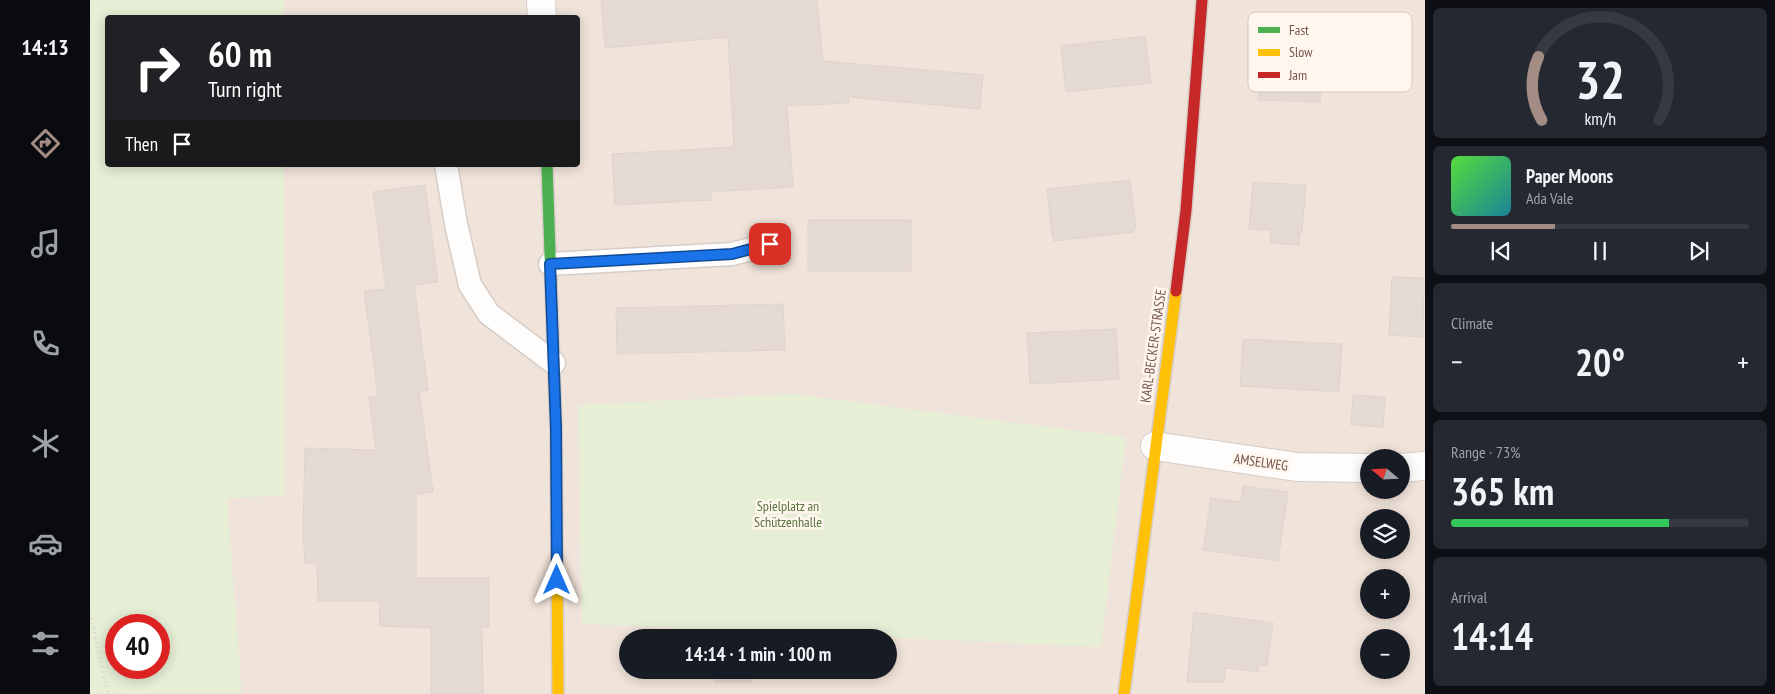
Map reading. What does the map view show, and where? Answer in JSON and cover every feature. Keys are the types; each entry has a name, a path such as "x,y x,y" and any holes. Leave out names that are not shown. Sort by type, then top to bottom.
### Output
{"street":[{"path":"541,0 542,15"},
{"name":"KARL-BECKER-STRASSE","path":"1124,694 1186,210 1202,0"},
{"path":"547,167 554,362 558,694"},
{"name":"AMSELWEG","path":"1155,446 1297,467 1360,468"},
{"path":"1410,467 1425,466"}],"lane":[{"path":"446,167 456,224 470,285 489,314 554,362"},
{"path":"550,264 732,254 770,244"}],"path":[{"path":"90,613 108,694"}],"shaded area":[{"path":"90,0 1425,0 1425,694 90,694"}],"green space":[{"path":"90,0 284,0 284,15 105,15 105,167 284,167 285,495 227,499 242,694 90,694"},
{"name":"Spielplatz an Schützenhalle","path":"793,394 1126,437 1101,647 897,638 897,629 695,629 582,624 578,405"}],"building":[{"path":"601,0 817,0 823,61 983,75 980,109 849,97 849,103 787,106 793,187 711,192 711,200 615,205 612,154 734,147 728,37 605,48"},
{"path":"1145,36 1151,83 1066,92 1061,46"},
{"path":"1258,92 1320,92 1320,102 1258,100"},
{"path":"1130,180 1136,228 1134,228 1134,232 1054,241 1047,189"},
{"path":"1253,182 1306,185 1302,233 1300,232 1299,245 1270,243 1271,230 1249,229"},
{"path":"425,185 438,282 414,285 428,390 419,391 433,492 416,494 416,578 489,578 489,627 482,627 483,694 431,694 431,628 380,626 379,601 318,601 317,564 305,563 303,532 305,448 376,450 369,397 378,396 364,291 386,289 373,192"},
{"path":"808,220 911,220 911,271 808,271"},
{"path":"1392,277 1424,278 1423,337 1389,335"},
{"path":"783,304 785,350 617,354 616,308"},
{"path":"1116,329 1119,379 1030,384 1027,333"},
{"path":"1243,339 1342,344 1339,392 1240,386"},
{"path":"1353,395 1385,397 1383,427 1351,425"},
{"path":"1243,486 1288,492 1278,561 1203,550 1211,498 1241,502"},
{"path":"1194,612 1273,623 1267,666 1259,665 1258,672 1225,668 1224,682 1187,682"},
{"path":"714,679 751,679 751,682 714,682"}],"traffic: fast":[{"path":"547,167 556,430"}],"traffic: slow":[{"path":"1124,694 1176,291"},
{"path":"556,430 558,694"}],"traffic: jam":[{"path":"1176,291 1186,210 1202,0"}],"route":[{"path":"557,580 556,428 550,264 732,254 770,244"}]}
